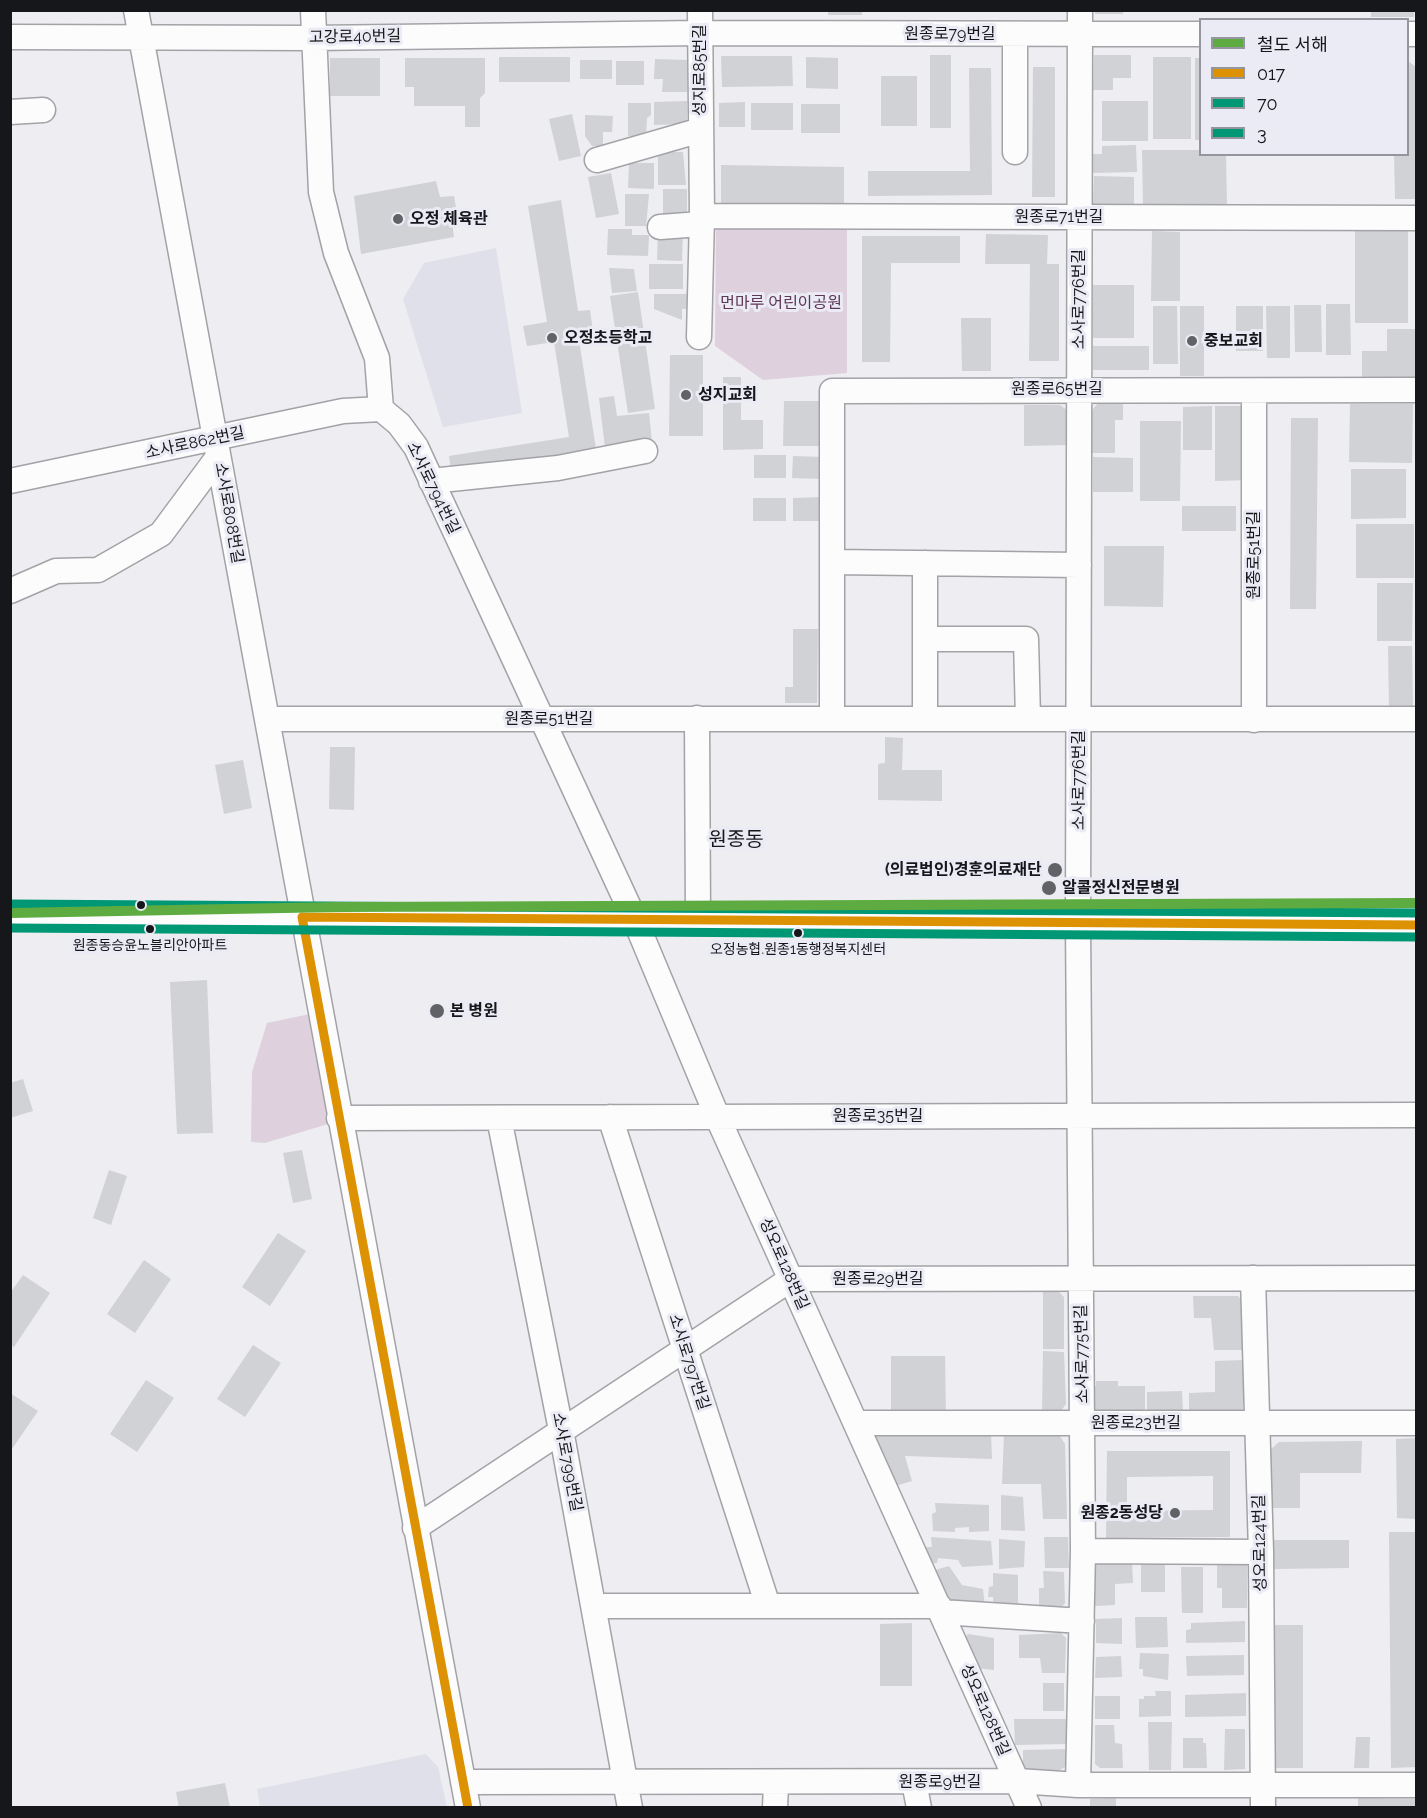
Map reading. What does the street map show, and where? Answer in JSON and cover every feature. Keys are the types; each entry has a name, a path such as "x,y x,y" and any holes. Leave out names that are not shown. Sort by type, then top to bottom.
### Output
{"street":[{"name":"소사로808번길","path":"136,10 468,1808"},
{"path":"313,10 321,192 336,253 377,358 381,409"},
{"name":"고강로40번길","path":"10,37 314,38 700,22"},
{"name":"원종로79번길","path":"700,22 1015,34 1080,22 1199,34"},
{"name":"성지로85번길","path":"699,337 702,220 700,22"},
{"name":"소사로776번길","path":"1078,923 1080,22"},
{"path":"1015,34 1015,153"},
{"path":"10,112 43,110"},
{"name":"성지로85번길","path":"597,160 701,130"},
{"name":"원종로71번길","path":"702,220 1080,217 1416,218"},
{"path":"660,227 702,220"},
{"name":"원종로65번길","path":"833,562 832,391 1416,390"},
{"name":"원종로51번길","path":"1254,391 1254,720"},
{"name":"소사로862번길","path":"10,481 217,448 343,411 381,409"},
{"name":"소사로794번길","path":"381,409 399,424 416,447 635,920"},
{"path":"10,591 56,571 98,570 161,534 217,448"},
{"path":"431,481 558,468 645,451"},
{"path":"832,718 833,562 1079,565"},
{"path":"925,718 926,563"},
{"path":"926,639 1026,639 1028,719"},
{"name":"원종로51번길","path":"267,718 1416,720"},
{"path":"697,718 698,921"},
{"path":"10,916 1416,926"},
{"name":"성오로128번길","path":"635,920 717,1116 1029,1808"},
{"name":"소사로775번길","path":"1078,923 1083,1551 1078,1785"},
{"name":"원종로35번길","path":"339,1118 1416,1115"},
{"name":"소사로797번길","path":"610,1117 768,1606"},
{"name":"소사로799번길","path":"499,1118 561,1430 630,1808"},
{"name":"성오로124번길","path":"1253,1278 1261,1552 1263,1796"},
{"name":"원종로29번길","path":"790,1279 1416,1278"},
{"path":"415,1528 790,1279"},
{"name":"원종로23번길","path":"856,1423 1416,1423"},
{"path":"1083,1551 1261,1552"},
{"path":"594,1606 940,1609 1082,1620"},
{"name":"원종로9번길","path":"463,1782 626,1784 1018,1781 1263,1796 1416,1785"},
{"path":"914,1782 919,1808"},
{"path":"776,1783 776,1808"}],"shaded area":[{"path":"496,248 522,413 443,427 403,299 424,263"},
{"path":"426,1754 438,1767 447,1807 260,1807 257,1789"}],"green space":[{"name":"먼마루 어린이공원","path":"847,225 847,373 763,380 715,346 716,226"},
{"path":"310,1014 328,1124 265,1143 251,1142 252,1072 267,1023"}],"building":[{"path":"828,10 862,10 862,15 828,15"},
{"path":"1095,10 1123,10 1123,14 1095,14"},
{"path":"1371,10 1414,10 1414,17 1371,17"},
{"path":"930,55 951,55 951,128 930,128"},
{"path":"1094,55 1131,55 1131,78 1113,78 1113,90 1093,90"},
{"path":"721,56 792,56 793,86 722,87"},
{"path":"499,57 570,57 570,82 499,82"},
{"path":"806,57 838,58 838,89 806,88"},
{"path":"1153,57 1191,57 1191,139 1153,139"},
{"path":"330,58 380,58 380,96 330,96"},
{"path":"405,58 485,58 485,93 480,98 480,127 465,127 465,106 414,106 414,87 405,87"},
{"path":"1195,58 1199,58 1199,140 1195,140"},
{"path":"655,59 688,60 687,92 662,92 663,79 654,79"},
{"path":"580,60 612,60 612,79 580,79"},
{"path":"616,61 644,61 644,85 616,85"},
{"path":"1409,62 1416,67 1416,199 1395,199 1394,156 1409,156"},
{"path":"1033,67 1055,67 1055,197 1032,197"},
{"path":"969,68 991,68 992,195 868,196 868,171 970,171"},
{"path":"881,76 917,76 917,126 881,126"},
{"path":"687,101 687,124 654,125 654,102"},
{"path":"1102,101 1148,101 1148,141 1102,141"},
{"path":"745,102 745,127 719,127 719,103"},
{"path":"628,103 651,103 646,136 628,136"},
{"path":"751,103 793,103 793,130 751,130"},
{"path":"801,104 840,104 840,133 801,133"},
{"path":"572,114 581,156 559,161 549,119"},
{"path":"585,115 613,116 612,132 603,132 603,146 592,146 585,136"},
{"path":"1136,145 1137,172 1093,173 1093,154 1102,154 1102,146"},
{"path":"1142,150 1199,150 1199,156 1226,156 1227,205 1143,206"},
{"path":"658,152 683,152 686,185 658,185"},
{"path":"629,163 654,163 654,189 628,188"},
{"path":"721,165 844,167 844,207 721,205"},
{"path":"611,173 619,214 596,218 588,177"},
{"path":"1094,176 1134,177 1134,210 1101,209 1093,204"},
{"path":"436,181 440,197 454,196 458,219 452,222 454,237 361,254 354,196"},
{"path":"663,189 687,189 687,219 663,219"},
{"path":"625,194 649,194 646,226 625,226"},
{"name":"오정초등학교","path":"561,200 578,311 590,310 593,331 578,334 597,455 452,478 449,456 569,437 554,342 527,346 523,326 547,322 528,206"},
{"path":"608,229 632,229 632,235 649,235 648,256 607,255"},
{"path":"1152,231 1180,232 1180,301 1151,301"},
{"path":"1355,231 1408,231 1408,323 1355,323"},
{"path":"658,232 683,232 682,261 657,260"},
{"path":"986,234 1048,235 1047,264 1059,264 1059,361 1029,361 1030,264 985,264"},
{"path":"862,236 960,236 960,263 891,263 890,362 862,362"},
{"path":"649,264 683,264 683,289 649,289"},
{"path":"609,268 634,269 637,291 612,293"},
{"path":"1093,285 1134,285 1134,338 1093,338"},
{"path":"638,292 655,409 628,413 610,296"},
{"path":"654,294 689,294 689,309 682,309 682,320 654,309"},
{"path":"1326,304 1350,304 1351,355 1326,355"},
{"path":"1294,305 1321,305 1322,352 1295,352"},
{"path":"1153,306 1177,306 1178,364 1153,364"},
{"name":"중보교회","path":"1180,306 1204,306 1204,376 1180,376"},
{"path":"1236,306 1263,306 1263,351 1236,351"},
{"path":"1266,306 1290,306 1290,358 1267,358"},
{"path":"961,318 991,318 991,371 962,371"},
{"path":"1387,329 1415,329 1415,382 1362,382 1362,351 1387,351"},
{"path":"1093,346 1149,346 1149,370 1093,370"},
{"name":"성지교회","path":"670,355 703,355 703,436 669,436"},
{"name":"성지교회","path":"723,377 741,377 741,420 763,420 763,449 723,450"},
{"path":"614,396 617,416 649,413 652,442 605,448 599,398"},
{"path":"1101,400 1123,400 1123,420 1115,420 1115,453 1092,453 1092,410"},
{"path":"784,401 821,401 821,446 783,446"},
{"path":"1350,404 1413,404 1412,463 1349,462"},
{"path":"1024,405 1060,405 1067,410 1067,445 1024,446"},
{"path":"1212,406 1212,450 1183,450 1183,407"},
{"path":"1215,406 1243,406 1250,480 1215,481"},
{"path":"1291,418 1318,418 1316,609 1290,609"},
{"path":"1140,421 1181,421 1180,501 1140,501"},
{"path":"754,455 786,455 786,478 754,478"},
{"path":"793,456 822,457 821,479 792,478"},
{"path":"1093,457 1133,458 1133,492 1093,492"},
{"path":"1351,469 1406,469 1406,518 1351,519"},
{"path":"821,497 821,521 793,521 793,498"},
{"path":"753,498 786,498 786,521 753,521"},
{"path":"1182,506 1236,506 1236,531 1182,531"},
{"path":"1356,524 1414,524 1414,578 1356,578"},
{"path":"1104,546 1164,546 1163,607 1104,606"},
{"path":"1377,583 1413,583 1412,641 1377,641"},
{"path":"793,629 818,629 817,703 785,703 785,687 793,687"},
{"path":"1388,646 1412,646 1413,707 1389,708"},
{"path":"885,737 903,738 902,770 942,770 942,801 878,800 878,764 885,763"},
{"path":"330,747 355,747 354,810 329,809"},
{"path":"243,760 252,808 224,814 215,765"},
{"path":"207,980 213,1133 177,1134 170,982"},
{"path":"23,1079 33,1111 10,1118 10,1083"},
{"path":"302,1150 312,1199 293,1203 283,1153"},
{"path":"109,1170 127,1176 111,1225 93,1218"},
{"path":"278,1233 306,1251 270,1306 242,1287"},
{"path":"144,1260 171,1279 135,1333 107,1314"},
{"path":"23,1275 50,1293 14,1347 10,1345 10,1293"},
{"path":"1043,1292 1059,1292 1064,1297 1064,1349 1043,1349"},
{"path":"1193,1296 1238,1296 1244,1303 1247,1350 1214,1350 1211,1318 1194,1318"},
{"path":"253,1345 281,1363 245,1417 217,1399"},
{"path":"1043,1351 1064,1352 1066,1404 1061,1411 1042,1413"},
{"path":"891,1356 945,1356 946,1418 891,1418"},
{"path":"1244,1360 1243,1409 1238,1412 1189,1413 1189,1393 1215,1392 1215,1361"},
{"path":"146,1380 174,1398 137,1452 110,1434"},
{"path":"1096,1381 1118,1381 1118,1386 1145,1386 1145,1413 1099,1414 1092,1407 1092,1387 1096,1386"},
{"path":"1182,1391 1183,1412 1147,1412 1147,1392"},
{"path":"10,1393 38,1411 10,1452"},
{"path":"882,1431 991,1433 992,1459 905,1456 912,1481 892,1487 873,1439"},
{"path":"1058,1433 1065,1444 1067,1519 1043,1519 1041,1484 1002,1484 1004,1434"},
{"path":"1416,1438 1416,1519 1397,1518 1396,1439"},
{"path":"1362,1441 1361,1473 1300,1473 1300,1508 1271,1508 1271,1449 1279,1442"},
{"path":"1107,1451 1230,1451 1230,1537 1106,1538","holes":["1213,1476 1213,1510 1127,1511 1127,1477"]},
{"path":"1001,1495 1023,1497 1025,1531 1001,1530"},
{"path":"935,1503 989,1505 989,1531 969,1532 969,1527 955,1528 955,1532 933,1531 932,1514 936,1512"},
{"path":"1389,1532 1416,1532 1416,1767 1391,1768"},
{"path":"931,1537 991,1541 993,1565 962,1567 958,1560 938,1558 937,1563 927,1564 925,1547 932,1547"},
{"path":"1044,1537 1068,1537 1069,1568 1045,1568"},
{"path":"999,1539 1025,1541 1024,1567 999,1569"},
{"path":"1273,1540 1349,1540 1349,1568 1273,1569"},
{"path":"1132,1562 1133,1583 1115,1584 1115,1605 1095,1606 1095,1563"},
{"path":"1165,1562 1165,1592 1141,1592 1141,1563"},
{"path":"1217,1563 1247,1563 1247,1608 1222,1608 1222,1588 1217,1588"},
{"path":"949,1566 962,1585 983,1589 985,1607 947,1605 932,1571"},
{"path":"1181,1567 1203,1567 1203,1613 1182,1613"},
{"path":"1043,1571 1064,1572 1065,1603 1060,1609 1039,1610 1039,1588 1044,1588"},
{"path":"993,1573 1018,1575 1018,1612 994,1612 993,1597 988,1597 989,1587 993,1586"},
{"path":"1135,1617 1167,1617 1168,1647 1136,1648"},
{"path":"1122,1618 1122,1644 1096,1643 1096,1619"},
{"path":"1245,1621 1245,1642 1186,1643 1186,1630 1191,1629 1191,1623"},
{"path":"912,1623 912,1686 880,1686 880,1624"},
{"path":"1274,1625 1303,1625 1303,1768 1275,1768"},
{"path":"1061,1633 1066,1638 1065,1673 1042,1673 1040,1658 1019,1658 1019,1635"},
{"path":"968,1634 994,1638 994,1670 974,1668 962,1640"},
{"path":"1140,1653 1169,1654 1168,1680 1143,1676 1143,1669 1139,1669"},
{"path":"1244,1655 1244,1675 1187,1676 1186,1656"},
{"path":"1121,1656 1122,1677 1095,1678 1096,1657"},
{"path":"1043,1683 1064,1683 1064,1711 1043,1711"},
{"path":"1155,1691 1171,1691 1171,1716 1139,1717 1139,1699 1144,1699 1144,1696 1156,1696"},
{"path":"1246,1693 1246,1716 1185,1717 1185,1695"},
{"path":"1095,1696 1120,1696 1120,1719 1095,1719"},
{"path":"1014,1719 1066,1719 1067,1744 1015,1745"},
{"path":"1148,1722 1172,1722 1171,1770 1149,1770"},
{"path":"1095,1725 1114,1725 1115,1743 1122,1744 1123,1768 1100,1768 1095,1764"},
{"path":"1225,1729 1245,1729 1245,1769 1224,1770"},
{"path":"1356,1737 1370,1737 1369,1768 1354,1768"},
{"path":"1183,1738 1203,1738 1203,1743 1206,1743 1207,1768 1183,1768"},
{"path":"1069,1749 1069,1765 1056,1772 1023,1772 1023,1750"},
{"path":"225,1783 230,1807 179,1808 176,1792"},
{"path":"1116,1798 1116,1808 1090,1808 1090,1799"},
{"path":"1358,1798 1416,1799 1416,1808 1358,1808"}],"rail line":[{"name":"서해","path":"10,913 339,907 1416,903"}],"transit line":[{"name":"3","path":"10,904 1416,913"},
{"name":"017","path":"302,917 1416,925"},
{"name":"017","path":"302,917 468,1808"},
{"name":"70","path":"10,928 1416,937"}],"place":[{"name":"오정 체육관","path":"398,219"},
{"name":"오정초등학교","path":"552,338"},
{"name":"중보교회","path":"1192,341"},
{"name":"성지교회","path":"686,395"},
{"name":"(의료법인)경훈의료재단","path":"1055,870"},
{"name":"알콜정신전문병원","path":"1049,888"},
{"name":"원종동승윤노블리안아파트","path":"150,929"},
{"name":"오정농협.원종1동행정복지센터","path":"798,933"},
{"name":"본 병원","path":"437,1011"},
{"name":"원종2동성당","path":"1175,1513"}],"district":[{"name":"원종동","path":"736,840"}]}
